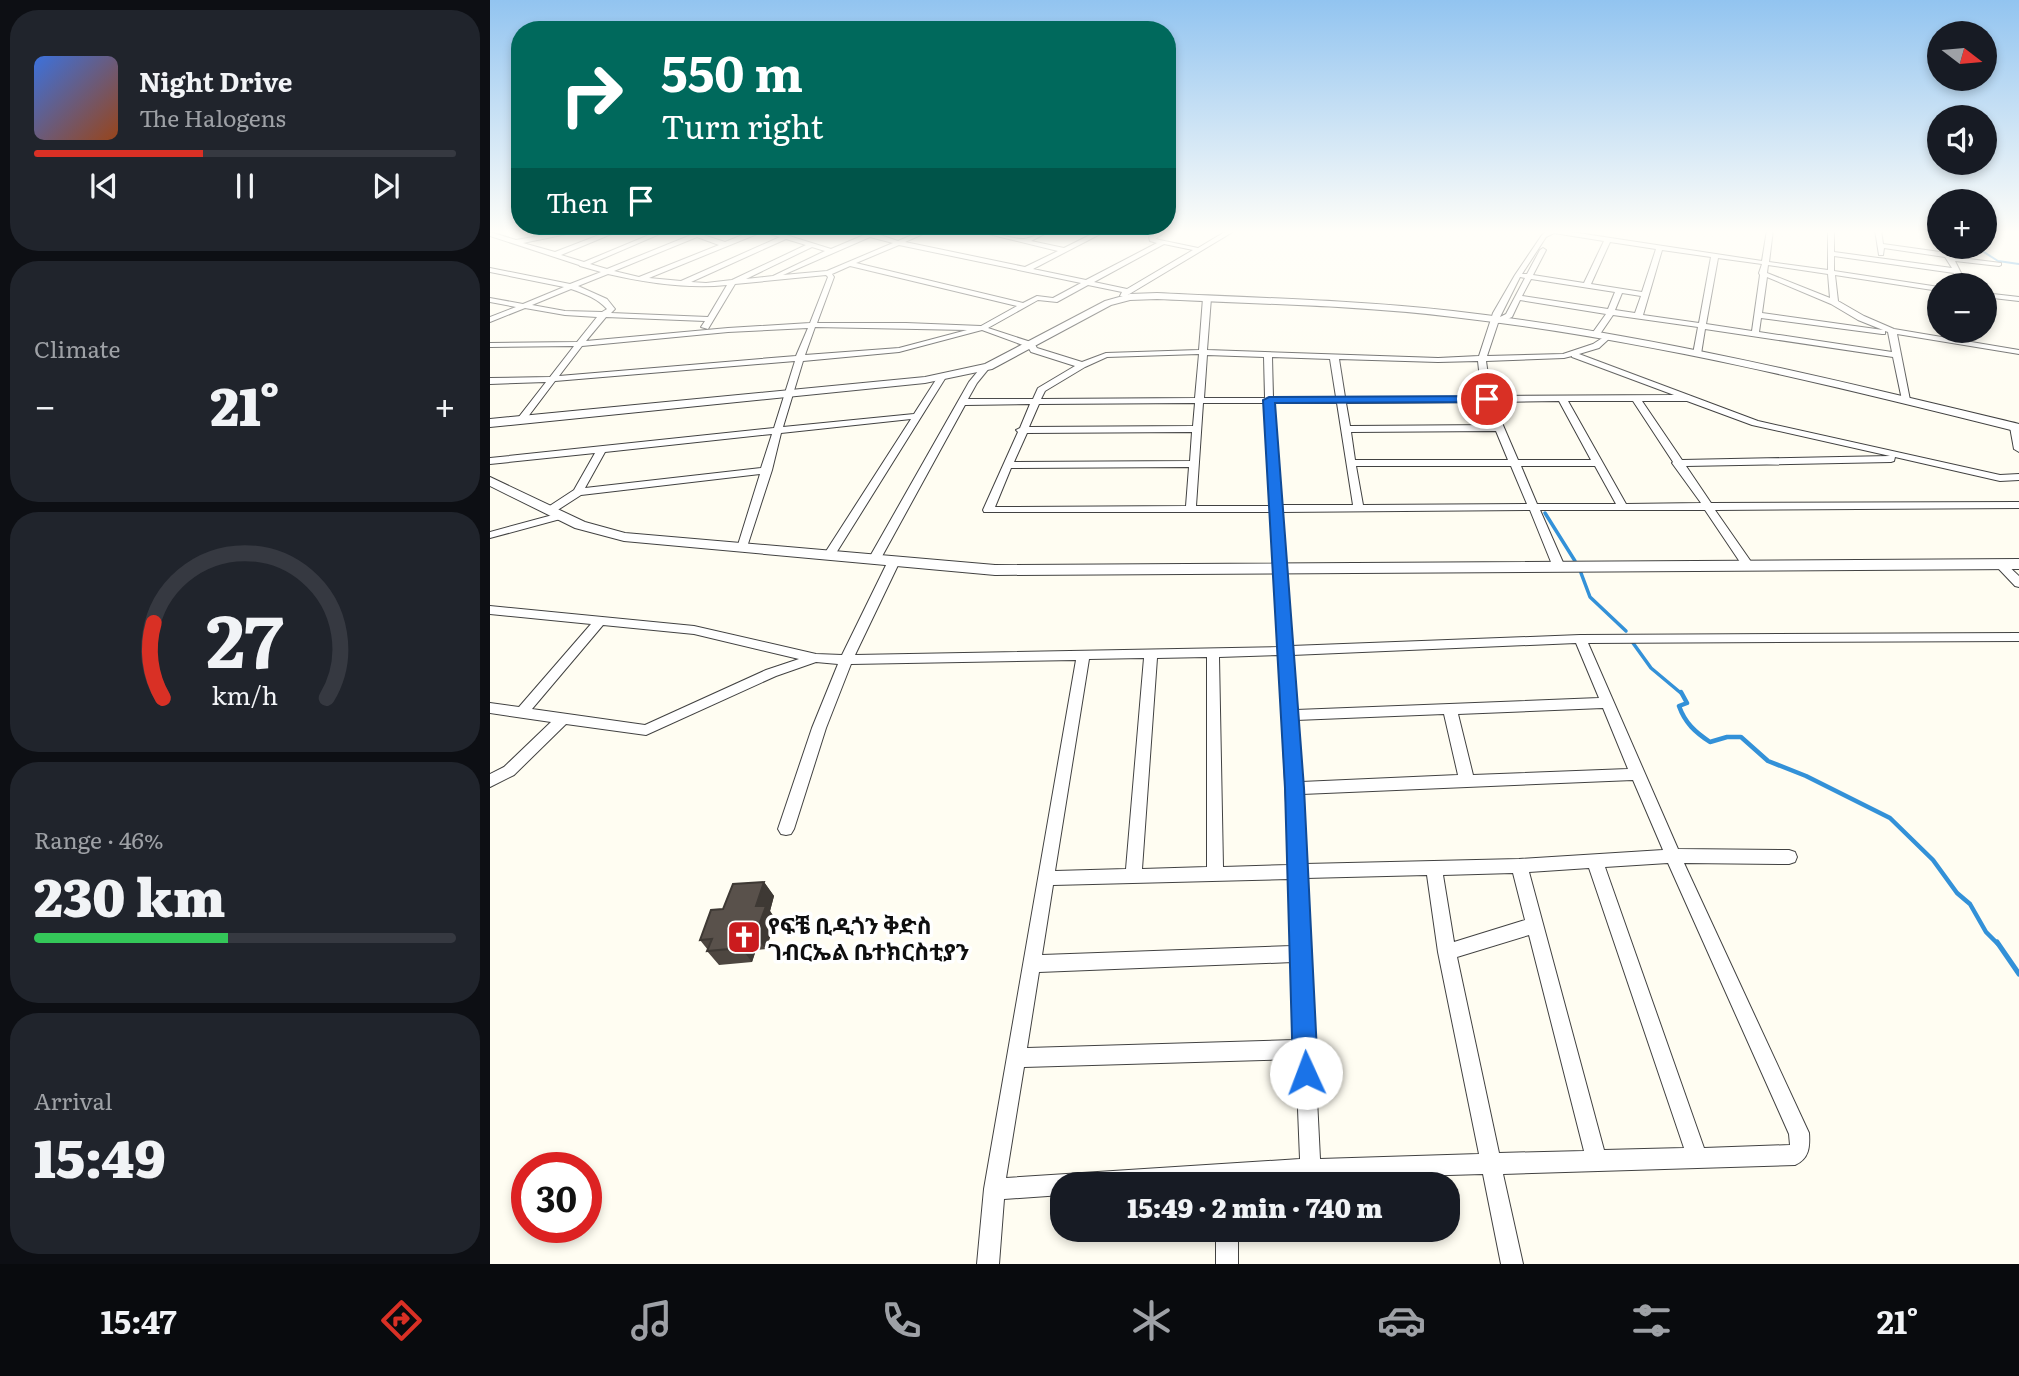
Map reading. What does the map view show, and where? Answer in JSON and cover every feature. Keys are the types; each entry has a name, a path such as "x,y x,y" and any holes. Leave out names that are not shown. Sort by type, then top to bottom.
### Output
{"street":[{"path":"490,320 565,289"},
{"path":"521,420 611,309 608,302 575,289"},
{"path":"703,332 708,319 728,289"},
{"path":"742,548 799,360 826,289"},
{"path":"955,289 1023,305"},
{"path":"490,381 554,379 899,350 982,328 1037,298 1054,300 1074,289"},
{"path":"490,423 942,377 986,367 1132,289"},
{"path":"1510,289 1497,313 1482,359 1487,399 1559,567"},
{"path":"1496,321 1509,315 1522,289"},
{"path":"1613,289 1644,294"},
{"path":"1638,317 1646,289"},
{"path":"1697,354 1709,289"},
{"path":"1755,335 1760,289"},
{"path":"1802,289 1834,302 1892,332"},
{"path":"1833,289 1834,302"},
{"path":"1595,335 1610,314 1619,290"},
{"path":"1997,296 2019,299"},
{"path":"1108,303 1130,297 1207,298 1394,309 1595,335 1697,354 2017,427 2019,449"},
{"path":"1191,508 1207,298"},
{"path":"1518,298 1610,314 1896,355"},
{"path":"490,300 603,316 657,315 708,319"},
{"path":"1757,315 2019,352"},
{"path":"490,345 582,344 703,332 812,326 982,328 1031,345 1034,351 1082,365"},
{"path":"1892,332 1906,400"},
{"path":"1607,337 1575,355 1482,359 1201,352 1105,355 1082,365 1041,390 1034,400 988,510 2019,505"},
{"path":"1268,354 1275,507 1294,788 1310,1169"},
{"path":"1575,355 1755,423 2000,478 2019,478"},
{"path":"1334,356 1358,507"},
{"path":"874,559 973,382 986,367"},
{"path":"829,556 942,377"},
{"path":"963,402 1687,398"},
{"path":"1562,399 1623,508"},
{"path":"1636,400 1748,566"},
{"path":"490,461 917,416"},
{"path":"1346,429 1499,428"},
{"path":"1021,430 1196,429"},
{"path":"490,535 554,514 578,492 602,449"},
{"path":"1677,463 1912,458"},
{"path":"1352,463 1598,463"},
{"path":"1007,465 1194,464"},
{"path":"578,492 767,470"},
{"path":"490,481 580,525 624,537 995,570 2019,564"},
{"path":"786,830 846,660 894,561"},
{"path":"2000,564 2019,583"},
{"path":"490,610 694,630 816,658 846,660 1284,651 1580,639 2019,637"},
{"path":"523,711 600,621"},
{"path":"1287,1172 1310,1169 1795,1155 1800,1147 1799,1133 1673,856 1580,639"},
{"path":"1213,652 1215,874"},
{"path":"1133,876 1151,653"},
{"path":"988,1264 994,1189 1083,655"},
{"path":"490,708 646,730 771,673 816,658"},
{"path":"1290,715 1608,703"},
{"path":"1451,709 1467,781"},
{"path":"490,781 509,771 564,717"},
{"path":"1294,788 1638,774"},
{"path":"1047,878 1519,866 1673,856 1789,858"},
{"path":"1595,862 1697,1157"},
{"path":"1519,866 1596,1160"},
{"path":"1434,868 1447,952 1513,1264"},
{"path":"1447,952 1535,925"},
{"path":"1032,964 1301,954"},
{"path":"1015,1058 1305,1049"},
{"path":"994,1189 1050,1187"},
{"path":"1227,1242 1227,1264"}],"building":[{"path":"764,882 756,906 766,906 755,936 745,936 741,948 707,951 712,939 700,940 711,910 723,909 733,884"}],"waterway":[{"path":"1545,513 1575,561"},
{"path":"1581,573 1590,597 1626,631"},
{"path":"1633,643 1651,668 1682,694"},
{"path":"1681,692 1687,703 1679,706 1684,717 1695,731 1710,742 1727,737 1741,737 1768,761 1806,776 1890,818 1933,860 1957,893 1970,904 1986,932 1998,944"},
{"path":"1997,942 2019,974"}],"place":[{"name":"የፍቼ ቢዲጎን ቅድስ ገብርኤል ቤተክርስቲያን","path":"744,937"}],"route":[{"path":"1306,1073 1290,715 1269,400 1487,399"}]}
